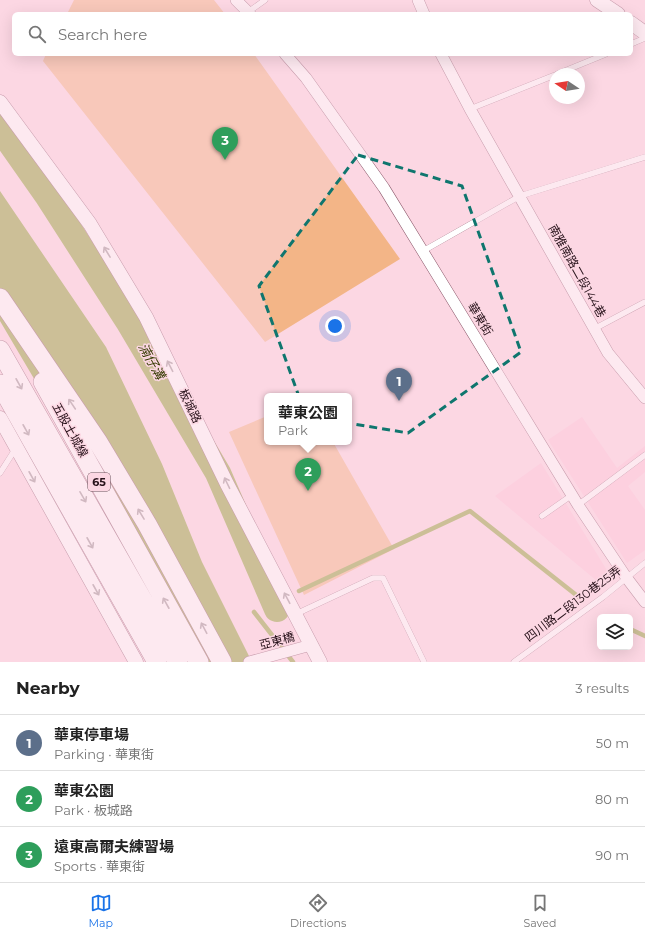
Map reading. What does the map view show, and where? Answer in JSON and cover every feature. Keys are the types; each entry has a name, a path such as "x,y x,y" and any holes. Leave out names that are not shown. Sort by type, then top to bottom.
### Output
{"highway":[{"path":"0,298 102,449 147,524 222,662"},
{"name":"五股土城線","path":"0,302 199,662"},
{"name":"五股土城線","path":"0,350 178,662"},
{"path":"0,384 157,662"}],"street":[{"path":"236,0 248,12"},
{"path":"418,0 423,12"},
{"path":"597,0 615,12"},
{"path":"633,24 645,33"},
{"name":"華東街","path":"287,56 306,78 384,188 572,496 626,577 645,602"},
{"name":"南雅南路二段144巷","path":"442,56 470,109 594,329"},
{"name":"板城路","path":"0,102 90,224 146,317 227,484 320,662"},
{"path":"594,329 608,353 645,398"},
{"path":"0,418 136,662"},
{"name":"亞東橋","path":"249,662 312,645"}],"lane":[{"path":"250,12 265,0"},
{"path":"633,43 645,38"},
{"path":"571,68 601,56"},
{"path":"470,109 549,77"},
{"path":"423,251 520,196 645,157"},
{"name":"南雅南路二段144巷","path":"594,329 645,302"},
{"path":"0,473 16,448"},
{"path":"578,505 645,454"},
{"path":"542,516 572,496"},
{"name":"四川路二段130巷25弄","path":"514,662 603,597 645,563"},
{"path":"295,614 373,578 383,578 424,662"}],"highlighted area":[{"path":"358,155 462,186 521,352 408,433 306,416 259,286"}],"shaded area":[{"path":"74,0 214,0 223,12 68,12"},
{"path":"45,56 255,56 400,259 265,342 43,61"},
{"path":"0,191 106,347 162,464 202,562 252,662 201,662 0,321"},
{"path":"264,417 264,445 335,445 394,549 304,595 229,432"},
{"path":"582,417 617,468 645,446 645,472 628,486 645,510 645,550 627,563 548,440"},
{"path":"541,463 608,572 597,581 495,496"}],"waterway":[{"name":"湳仔溝","path":"0,128 47,195 128,321 218,473 277,609"},
{"path":"299,591 470,511 580,598"},
{"path":"254,612 293,662"},
{"path":"633,630 645,636"}],"place":[{"name":"遠東高爾夫練習場","path":"225,160"},
{"name":"華東停車場","path":"399,401"},
{"name":"華東公園","path":"308,491"}]}
